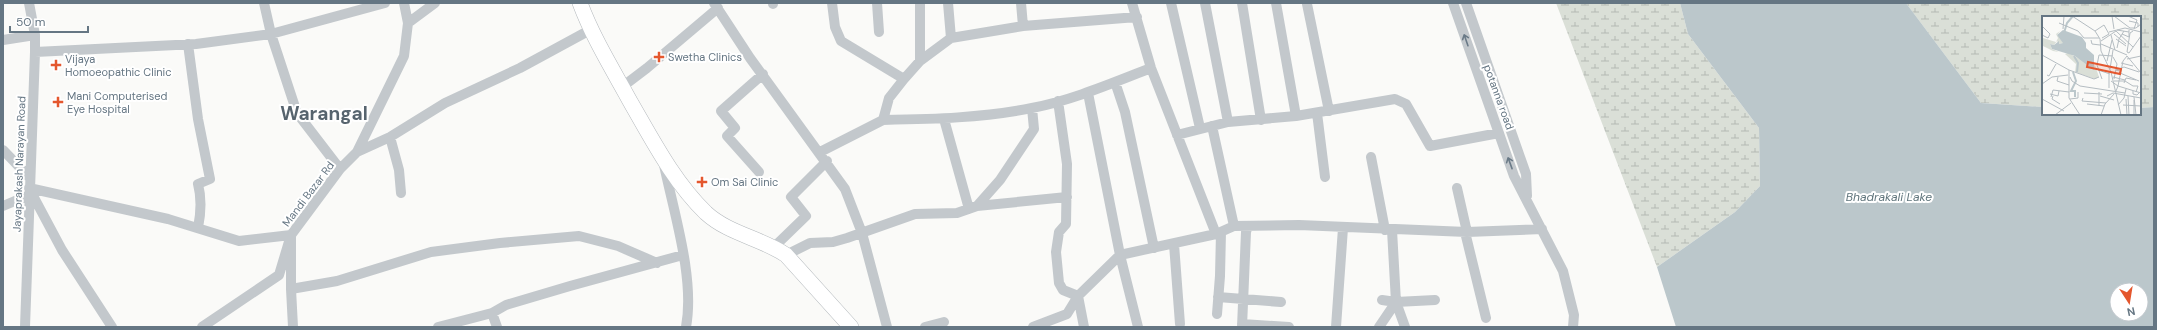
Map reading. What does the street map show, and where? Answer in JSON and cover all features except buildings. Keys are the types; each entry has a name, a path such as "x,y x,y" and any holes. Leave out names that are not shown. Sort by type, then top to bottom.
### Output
{"highway":[{"path":"580,3 590,30 662,157 707,213 735,232 780,251 851,327"}],"street":[{"name":"Jayaprakash Narayan Road","path":"25,327 29,177 35,52 35,35 29,3"},
{"path":"264,3 271,34 297,113 340,169"},
{"path":"35,52 188,44 271,34 385,3"},
{"path":"357,152 404,56 408,23 404,3"},
{"path":"408,23 436,3"},
{"path":"832,3 835,26 842,41 904,79"},
{"path":"877,3 879,32"},
{"path":"920,3 920,61"},
{"path":"948,3 951,38"},
{"path":"1021,3 1023,26"},
{"path":"1132,3 1151,68 1218,233 1217,314"},
{"path":"1171,3 1200,128"},
{"path":"1206,3 1228,122"},
{"path":"1242,3 1250,60 1261,120"},
{"path":"1276,3 1296,116"},
{"path":"1306,3 1329,111"},
{"name":"potanna road","path":"1453,3 1514,176 1527,198 1563,271 1574,315 1573,327"},
{"name":"potanna road","path":"1466,3 1526,174 1527,198"},
{"path":"622,87 647,68 716,6 763,74 827,161 845,189 862,233 887,327"},
{"path":"883,120 889,98 904,79 920,61 951,38 1023,26 1137,17"},
{"path":"357,152 390,137 445,103 520,68 590,30"},
{"path":"3,40 35,35"},
{"path":"188,44 198,119 210,179 198,184 201,213 198,228"},
{"path":"820,152 883,120 944,119 1032,108 1088,93 1151,68"},
{"path":"759,172 727,136 735,128 721,111 763,74"},
{"path":"1115,82 1125,112 1154,248"},
{"path":"1088,93 1120,255 1138,327"},
{"path":"1177,135 1228,122 1296,116 1395,99 1406,104 1430,146 1499,133"},
{"path":"1058,101 1067,164 1066,224 1058,232 1056,252 1058,283 1063,290 1078,296"},
{"path":"973,207 1000,180 1034,129 1032,108"},
{"path":"1317,113 1325,177"},
{"path":"944,119 973,207"},
{"path":"1212,126 1234,226"},
{"path":"390,137 399,170 401,193"},
{"path":"3,150 29,177"},
{"name":"Mandi Bazar Rd","path":"293,327 291,235 340,169 357,152"},
{"path":"662,157 683,255 689,309 686,327"},
{"path":"1371,157 1388,230 1396,302 1405,327"},
{"path":"780,251 806,216 791,197 827,161"},
{"path":"1457,188 1486,318"},
{"path":"29,192 62,250 112,327"},
{"path":"3,206 29,192 168,219 239,241 291,235 279,275 202,327"},
{"path":"780,251 810,243 833,242 915,214 956,213 973,207 1067,197"},
{"path":"1033,327 1067,314 1078,296 1120,255 1218,233 1234,226 1299,225 1388,230 1466,232 1542,229"},
{"path":"1248,226 1246,232 1242,325 1289,327"},
{"path":"1336,327 1343,228"},
{"path":"291,289 337,281 431,252 500,243 579,236 618,246 657,263"},
{"path":"1174,244 1180,324"},
{"path":"438,327 492,313 520,301 683,255"},
{"path":"1078,296 1084,327"},
{"path":"1218,297 1281,302"},
{"path":"1382,300 1396,302 1436,300"},
{"path":"1379,327 1396,302"},
{"path":"492,313 497,327"},
{"path":"925,327 944,322"}],"green space":[{"path":"1556,3 1680,3 1688,34 1759,128 1760,186 1735,212 1657,267"},
{"path":"1906,3 2154,3 2154,107 2141,108 2141,16 2042,16 2042,107 1981,103"}],"water":[{"name":"Bhadrakali Lake","path":"1680,3 1906,3 1981,103 2042,107 2042,115 2141,115 2141,108 2154,107 2154,327 1676,327 1657,267 1735,212 1760,186 1759,128 1688,34"}],"place":[{"name":"Swetha Clinics","path":"659,57"},
{"name":"Vijaya Homoeopathic Clinic","path":"56,65"},
{"name":"Mani Computerised Eye Hospital","path":"58,102"},
{"name":"Om Sai Clinic","path":"702,182"}],"district":[{"name":"Warangal","path":"324,113"}]}
